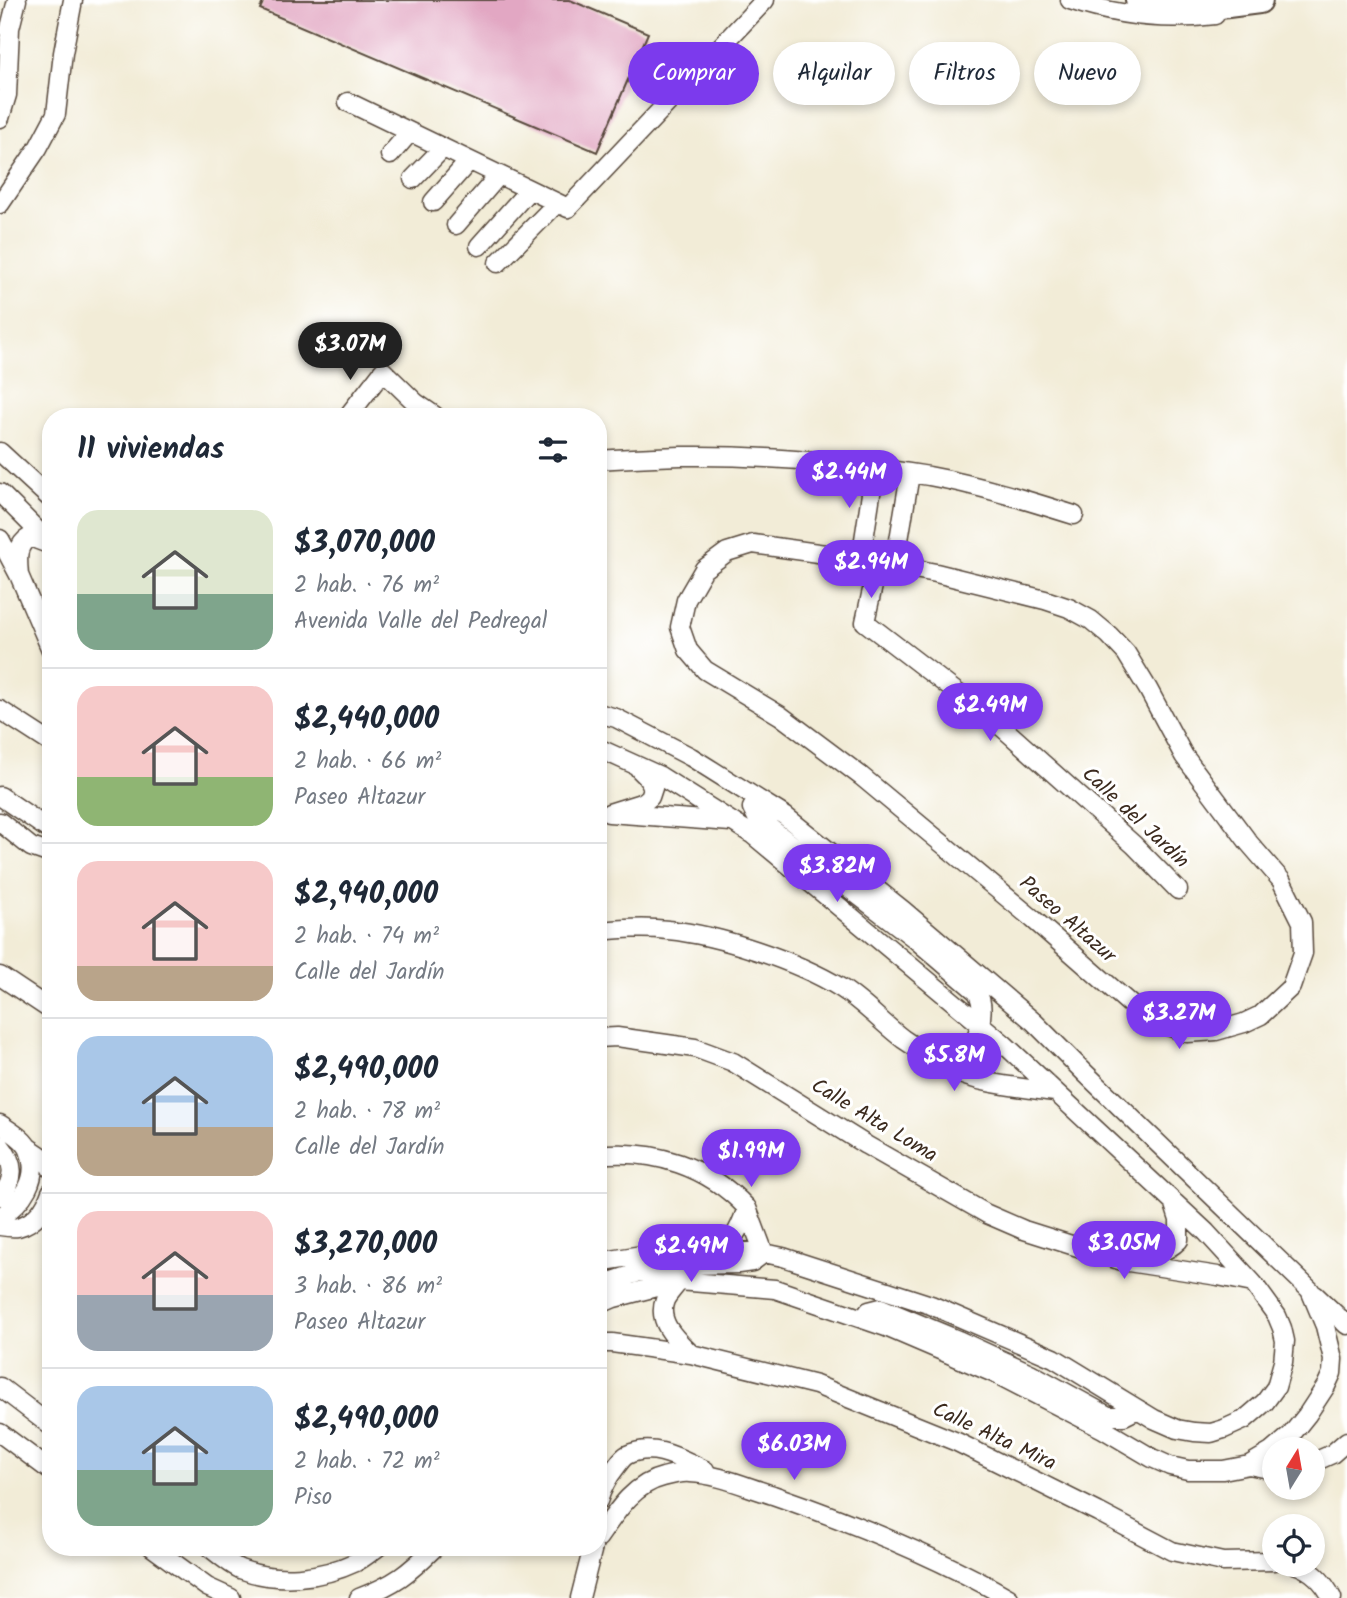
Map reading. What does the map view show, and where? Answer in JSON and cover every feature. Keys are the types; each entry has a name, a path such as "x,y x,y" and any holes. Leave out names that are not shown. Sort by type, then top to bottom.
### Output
{"highway":[{"path":"1139,0 1212,6 1259,0"}],"street":[{"path":"0,118 7,95 5,28 17,0"},
{"path":"0,204 38,149 56,114 73,0"},
{"path":"348,102 568,208 765,0"},
{"path":"1070,0 1093,8 1140,17 1189,19 1241,12 1268,0"},
{"path":"390,155 410,132"},
{"path":"413,179 443,148"},
{"path":"433,202 469,161"},
{"path":"456,225 499,175"},
{"path":"479,246 529,190"},
{"path":"498,262 556,203"},
{"path":"354,408 383,371 424,408"},
{"path":"0,452 42,491"},
{"path":"607,460 686,456 825,462 930,477 1021,498 1074,515"},
{"path":"875,468 861,559 874,582 895,564 910,474"},
{"path":"0,493 42,536"},
{"path":"19,575 19,547 30,537 42,542"},
{"path":"0,539 42,629"},
{"name":"Paseo Altazur","path":"753,544 895,564 999,587 1069,608 1091,620 1126,653 1149,689 1184,755 1249,843 1281,880 1302,922 1303,953 1291,987 1261,1015 1216,1031 1187,1033 1146,1018 862,776 781,716 705,670 688,650 680,627 686,600 704,569 727,552 753,544"},
{"name":"Calle del Jardín","path":"874,582 865,622 1003,728 1135,845 1178,890"},
{"path":"0,710 42,737"},
{"path":"607,716 691,757 785,816 904,911 1034,1022 1347,1325"},
{"path":"607,752 660,776 753,835 1004,1044 1206,1232 1253,1283 1277,1316 1285,1341 1285,1351 1276,1387 1265,1402 1244,1420 1224,1429 1211,1433 1194,1432 1177,1429 1154,1419 1054,1358 931,1305 783,1257 692,1247 607,1261"},
{"path":"607,813 644,802 650,797 653,788 635,763"},
{"path":"0,796 42,825"},
{"path":"760,800 752,808 757,818 914,939 977,992 982,1004 976,1036 971,1049 962,1060 948,1069"},
{"path":"607,814 733,822"},
{"path":"0,822 31,847 42,851"},
{"path":"607,930 668,930 754,950 796,966 841,988 902,1038 948,1069 975,1080 1055,1092"},
{"path":"0,976 42,1004"},
{"name":"Calle Alta Loma","path":"607,1038 695,1048 733,1062 866,1145 987,1214 1024,1230 1122,1261 1253,1283"},
{"path":"0,1124 42,1157"},
{"path":"0,1145 10,1159 12,1171 5,1191 0,1196"},
{"path":"0,1217 19,1203 32,1180 33,1164 29,1148"},
{"path":"607,1154 660,1157 695,1169 717,1182 747,1208 764,1253"},
{"name":"Calle Alta Loma","path":"1122,1261 1162,1253 1179,1240 1179,1220 1173,1201"},
{"path":"722,1250 733,1240 747,1208"},
{"path":"0,1226 17,1228 28,1223 42,1210"},
{"path":"607,1283 637,1273 684,1265 752,1262 764,1253"},
{"path":"607,1302 679,1281 775,1289 871,1322 996,1374 1170,1466 1188,1470 1223,1470 1249,1465 1291,1435 1326,1386 1332,1373 1332,1359 1325,1326 1310,1290"},
{"path":"679,1281 665,1300 663,1317 671,1334 691,1354"},
{"path":"871,1322 867,1314 877,1308 903,1317 1030,1373 1108,1416 1124,1416 1138,1409"},
{"name":"Calle Alta Mira","path":"607,1343 691,1354 816,1385 945,1437 1098,1511 1172,1551 1223,1562 1262,1561"},
{"path":"0,1387 42,1419"},
{"path":"0,1433 42,1464"},
{"path":"1325,1457 1347,1441"},
{"path":"607,1481 626,1455 651,1450 673,1455 720,1478 826,1513 906,1546 1009,1598"},
{"path":"1249,1465 1262,1468"},
{"path":"607,1525 637,1490 660,1477 689,1473 720,1478"},
{"path":"164,1556 206,1587 231,1598"},
{"path":"221,1556 237,1568 268,1576 298,1578 330,1572 358,1562 366,1556"},
{"path":"359,1598 386,1588 405,1576 426,1556"},
{"path":"580,1598 591,1556"},
{"path":"1317,1577 1332,1598"}],"building":[{"path":"264,0 570,0 648,33 644,42 628,42 628,80 597,152 260,9"}]}
